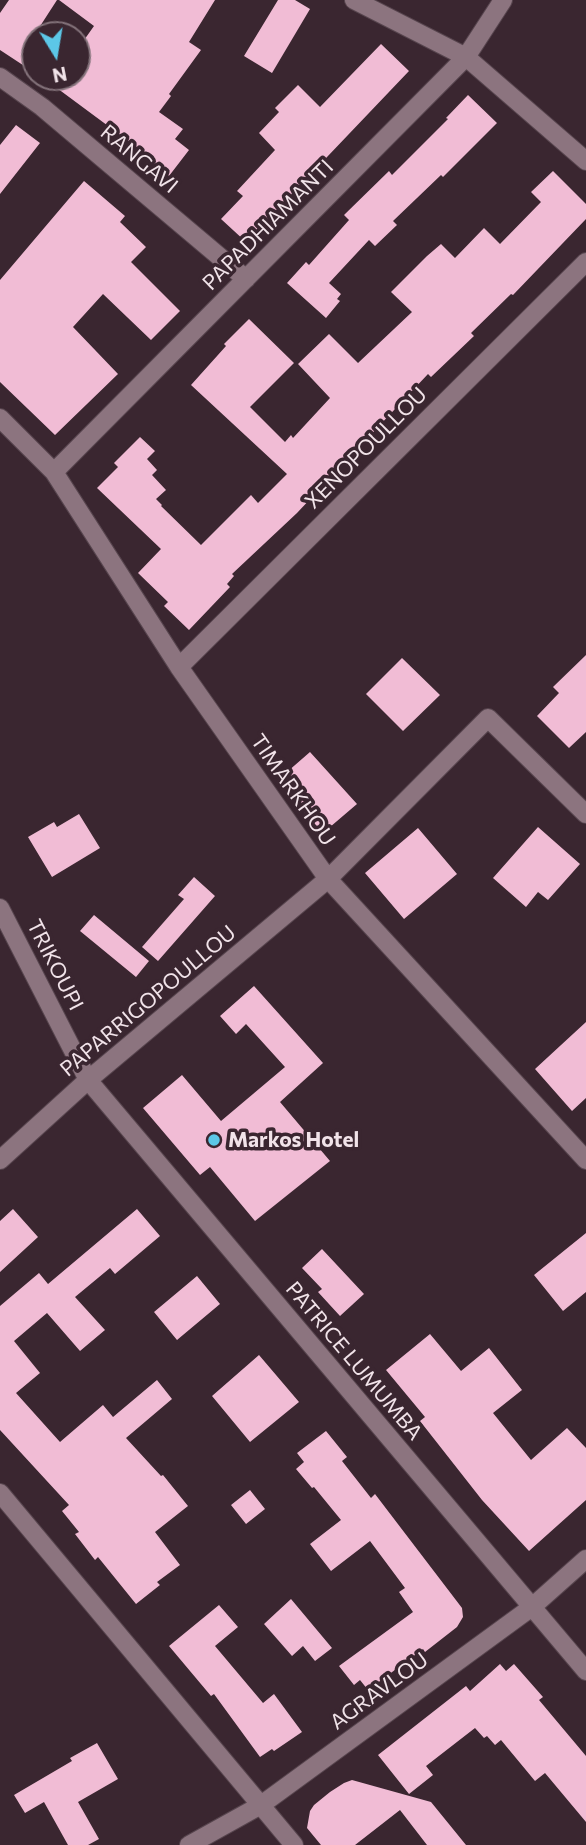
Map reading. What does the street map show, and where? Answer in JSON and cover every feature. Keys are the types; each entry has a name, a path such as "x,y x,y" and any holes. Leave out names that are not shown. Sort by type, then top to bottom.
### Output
{"street":[{"path":"354,0 466,57 586,161"},
{"name":"PAPADHIAMANTI","path":"54,472 466,57 503,0"},
{"name":"RANGAVI","path":"0,77 42,107 246,279"},
{"name":"XENOPOULLOU","path":"179,667 586,262"},
{"name":"TIMARKHOU","path":"0,418 54,472 179,667 328,879 586,1160"},
{"name":"PAPARRIGOPOULLOU","path":"0,1160 88,1080 328,879 488,718 586,814"},
{"name":"TRIKOUPI","path":"0,908 88,1080"},
{"name":"PATRICE LUMUMBA","path":"88,1080 586,1671"},
{"path":"0,1493 294,1845"},
{"name":"AGRAVLOU","path":"189,1845 261,1805 532,1607 586,1559"}],"building":[{"path":"9,0 57,0 43,21 21,21 21,64 0,50 0,13"},
{"path":"59,0 215,0 189,42 201,50 159,112 183,129 175,139 189,150 169,176 148,160 150,157 61,91 91,91 91,30 94,26 91,21"},
{"path":"278,0 295,0 310,9 272,73 244,56"},
{"path":"381,44 409,71 246,242 221,219 243,196 237,191 275,150 259,133 279,112 275,108 298,85 320,107"},
{"path":"468,95 497,123 443,177 441,175 393,221 397,225 375,246 369,240 329,283 341,294 337,299 340,301 326,318 287,283 306,262 309,265 349,220 344,215 389,171 392,175"},
{"path":"16,125 40,143 0,194 0,145"},
{"path":"553,171 586,204 586,219 513,295 471,333 474,336 431,377 428,374 297,513 232,574 234,576 227,584 230,587 189,630 164,606 168,602 138,573 161,549 97,488 118,467 114,463 140,437 155,451 147,459 157,470 152,475 166,490 156,499 201,545 251,495 258,503 287,474 191,385 226,346 224,344 249,319 294,363 250,407 285,442 291,435 293,438 330,398 298,364 329,334 358,363 412,312 391,292 427,256 441,244 455,258 484,228 500,244 541,202 531,192"},
{"path":"84,181 125,216 120,222 146,247 131,262 180,311 151,340 103,294 73,327 118,374 55,435 0,382 0,280"},
{"path":"586,655 586,732 569,748 537,716 559,693 553,687"},
{"path":"402,658 440,695 403,731 366,694"},
{"path":"310,752 357,804 323,833 293,799 303,791 287,772"},
{"path":"79,814 100,848 52,877 28,837 54,822 57,827"},
{"path":"538,827 580,864 548,900 538,892 526,907 493,878"},
{"path":"418,828 457,874 404,919 365,873"},
{"path":"194,877 215,896 158,961 142,947 184,899 178,895"},
{"path":"94,915 149,961 136,977 80,931"},
{"path":"254,986 323,1063 280,1102 330,1161 255,1221 210,1167 200,1175 143,1108 182,1075 221,1121 285,1067 246,1024 236,1034 220,1016"},
{"path":"586,1022 586,1098 572,1111 535,1069"},
{"path":"13,1209 38,1237 0,1272 0,1221"},
{"path":"137,1209 160,1236 115,1274 110,1268 75,1297 105,1330 80,1351 47,1313 14,1341 40,1373 16,1393 60,1442 103,1405 113,1417 157,1380 172,1399 126,1438 161,1476 163,1475 188,1506 155,1532 180,1565 157,1582 160,1585 136,1604 98,1557 95,1560 75,1534 79,1532 62,1511 69,1505 0,1430 0,1306 39,1273 48,1284"},
{"path":"586,1233 586,1292 563,1311 534,1275"},
{"path":"322,1249 364,1294 340,1316 318,1292 322,1289 302,1268"},
{"path":"197,1276 220,1304 177,1340 154,1312"},
{"path":"430,1334 461,1371 489,1348 522,1390 493,1413 531,1460 567,1428 586,1448 586,1500 529,1551 482,1500 420,1421 425,1417 386,1370"},
{"path":"259,1355 299,1402 250,1442 212,1396"},
{"path":"326,1431 347,1457 342,1461 371,1498 375,1494 462,1608 463,1617 457,1627 368,1690 360,1680 354,1685 339,1666 413,1612 399,1592 405,1588 370,1541 331,1571 310,1544 341,1520 296,1469 304,1462 297,1453"},
{"path":"250,1490 265,1509 246,1524 231,1505"},
{"path":"291,1599 332,1648 315,1661 303,1646 292,1656 264,1624"},
{"path":"219,1605 238,1627 215,1646 263,1703 274,1694 302,1732 260,1757 214,1694 211,1696 169,1646"},
{"path":"500,1664 506,1671 514,1664 543,1697 539,1700 586,1756 586,1822 545,1773 535,1781 501,1740 495,1745 475,1728 426,1766 433,1775 409,1794 378,1755 466,1686 470,1691"},
{"path":"97,1743 118,1779 78,1802 99,1839 88,1845 68,1845 44,1802 25,1813 14,1795"},
{"path":"352,1780 431,1802 466,1845 427,1845 400,1810 355,1845 321,1845 307,1828 310,1811 330,1792"}],"place":[{"name":"Markos Hotel","path":"214,1140"}]}
